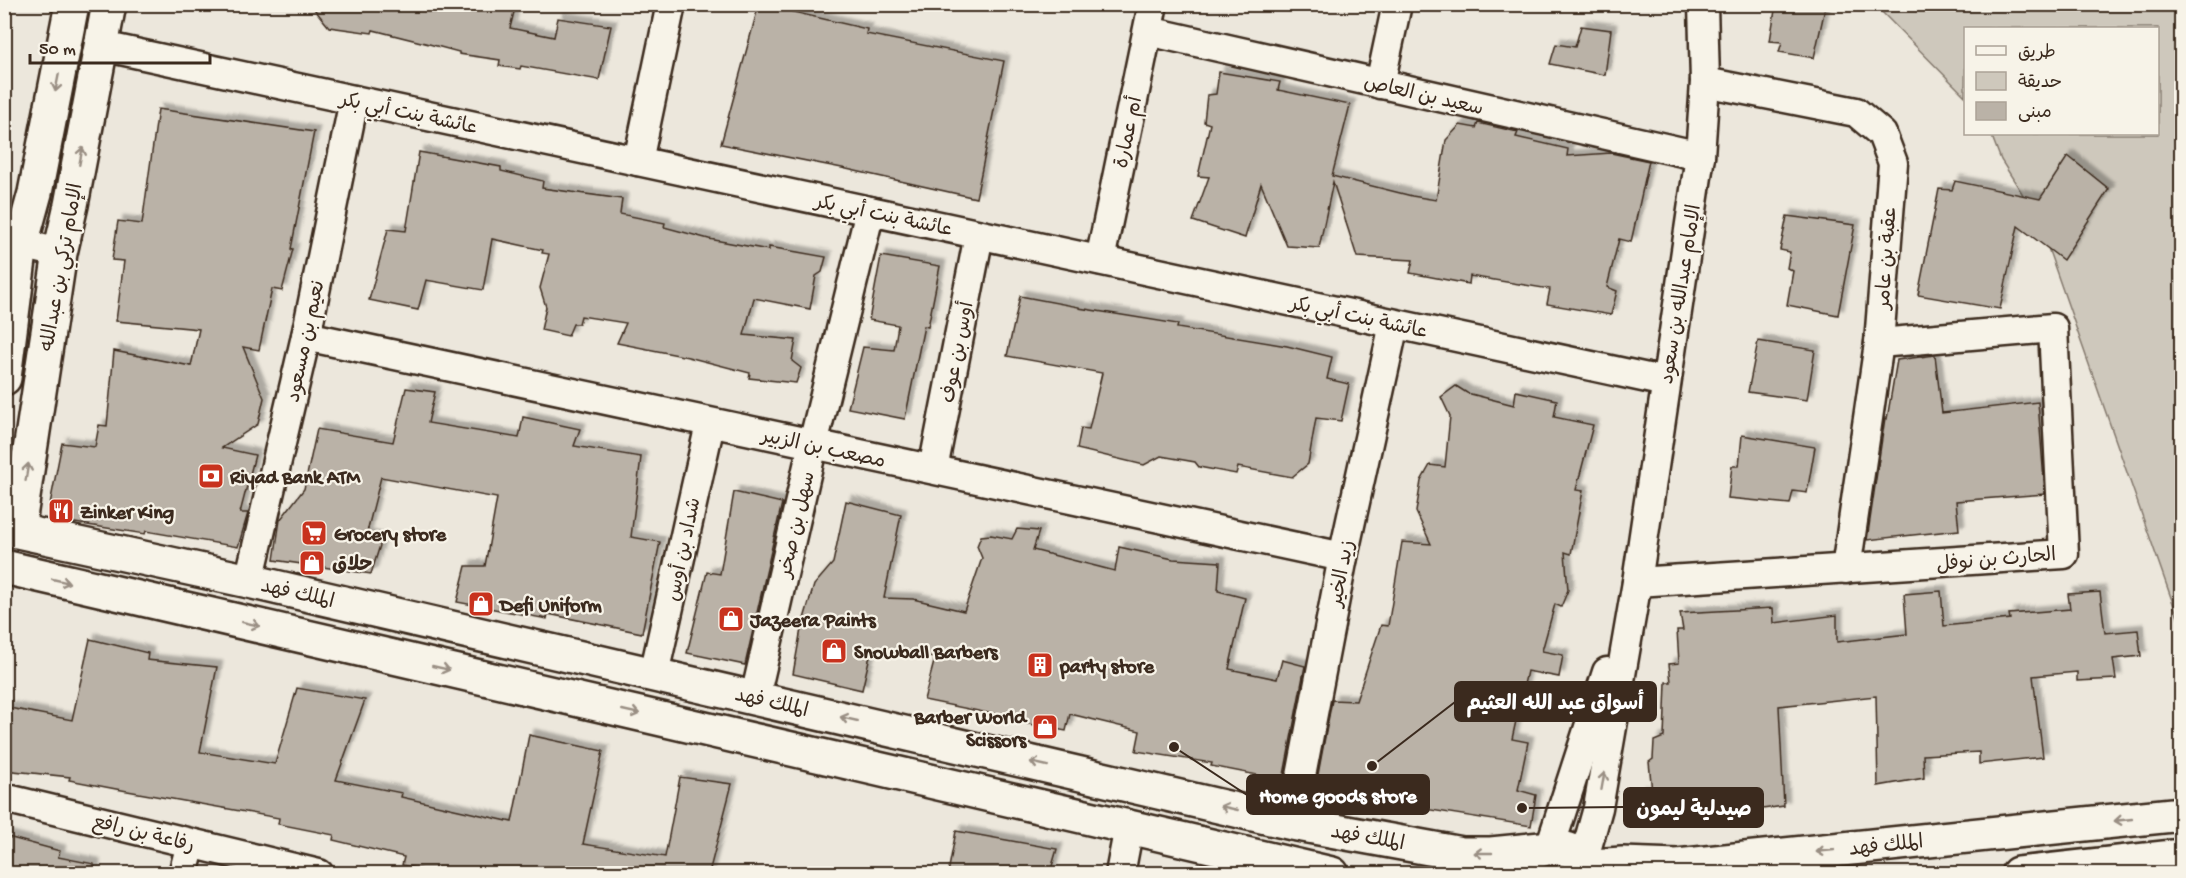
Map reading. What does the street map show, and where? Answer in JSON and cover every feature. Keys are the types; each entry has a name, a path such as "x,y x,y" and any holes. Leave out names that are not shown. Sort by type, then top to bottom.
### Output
{"street":[{"name":"الإمام تركي بن عبدالله","path":"4,378 13,242 35,193 72,4"},
{"name":"الإمام تركي بن عبدالله","path":"11,529 60,253 110,4"},
{"path":"638,161 672,4"},
{"path":"1380,84 1397,4"},
{"name":"الإمام عبدالله بن سعود","path":"1590,866 1637,582 1700,156 1705,82 1703,4"},
{"name":"سعيد بن العاص","path":"1150,18 1380,84 1700,156"},
{"name":"أم عمارة","path":"1100,260 1150,18"},
{"name":"عائشة بنت أبي بكر","path":"102,46 1666,382"},
{"name":"عقبة بن عامر","path":"1705,82 1856,112 1882,134 1893,163 1879,343 1846,569"},
{"name":"نعيم بن مسعود","path":"249,581 306,336 354,100"},
{"name":"سهل بن صخر","path":"755,697 813,444 870,211"},
{"name":"أوس بن عوف","path":"933,469 979,235"},
{"path":"13,242 60,253"},
{"name":"زيد الخير","path":"1292,823 1343,557 1394,324"},
{"name":"الحارث بن نوفل","path":"1637,582 2064,554 2053,328 1879,343"},
{"name":"مصعب بن الزبير","path":"306,336 710,424 933,469 1343,557"},
{"name":"شداد بن أوس","path":"654,674 710,424"},
{"name":"الملك فهد","path":"11,529 755,697 1292,823 1462,854 1491,854 1545,848"},
{"path":"4,567 1328,873"},
{"name":"الإمام عبدالله بن سعود","path":"1545,848 1637,582"},
{"name":"رفاعة بن رافع","path":"4,798 319,873"},
{"name":"الملك فهد","path":"1590,866 1623,864 1677,866 2181,814"},
{"path":"1120,873 1129,827"},
{"path":"183,873 190,844"},
{"path":"1514,873 1519,864 1529,855 1545,848 1561,847 1590,866"},
{"path":"2018,873 2181,856"}],"green space":[{"path":"1875,5 2181,5 2181,626 2041,228 2001,160 1991,135 2159,135 2159,27 1964,27 1964,95"}],"building":[{"path":"310,4 516,4 510,28 554,37 558,18 611,26 599,80 521,66 520,69 499,66 500,60 459,54 459,52 373,30 372,33 329,27"},
{"path":"759,4 867,29 866,34 1004,61 976,198 721,144"},
{"path":"1776,4 1826,4 1814,58 1779,52 1782,42 1770,41"},
{"path":"1581,26 1611,30 1605,75 1550,64 1556,44 1575,47"},
{"path":"1219,72 1280,82 1278,90 1350,105 1332,176 1412,196 1436,200 1446,140 1460,125 1476,128 1478,123 1518,132 1516,137 1568,149 1567,156 1611,153 1649,161 1631,242 1619,239 1607,287 1617,291 1611,315 1547,304 1550,289 1470,276 1469,284 1410,273 1413,260 1357,257 1333,182 1319,248 1287,246 1261,184 1245,238 1193,221 1209,177 1198,176 1210,124 1204,122 1207,95 1216,94"},
{"path":"158,109 314,132 291,249 293,249 282,291 272,289 259,350 243,347 264,398 258,424 222,448 255,455 240,513 248,513 238,547 146,531 145,534 62,521 50,504 62,443 95,447 99,425 107,426 114,351 191,366 199,329 116,321 124,261 112,260 118,221 142,224"},
{"path":"419,152 501,167 501,171 543,181 542,188 622,199 620,214 665,223 664,227 709,239 826,257 822,272 816,276 810,309 754,298 744,335 796,340 792,361 801,368 796,383 749,378 750,373 688,357 617,343 626,323 581,316 579,324 573,324 568,336 541,330 546,307 540,288 549,254 542,253 543,250 492,239 483,290 426,280 418,310 369,300 388,229 406,231"},
{"path":"2068,156 2109,189 2063,260 2018,226 2000,309 1918,295 1939,189 1952,190 1955,181 2040,199"},
{"path":"1787,216 1855,225 1838,315 1787,305 1793,271 1787,268 1790,252 1780,250"},
{"path":"881,256 940,266 928,327 924,326 905,419 848,408 863,347 894,350 898,325 869,320"},
{"path":"1020,296 1178,324 1177,328 1287,346 1332,357 1327,379 1349,384 1341,421 1316,418 1308,464 1292,477 1238,467 1236,474 1199,467 1195,462 1161,456 1144,465 1077,449 1081,428 1089,429 1102,373 1007,356"},
{"path":"1758,341 1815,350 1807,400 1748,392"},
{"path":"1935,355 1942,413 2038,402 2045,494 1956,501 1959,530 1867,540 1885,418 1887,419 1897,360"},
{"path":"1456,386 1467,393 1514,405 1516,391 1557,400 1554,417 1593,425 1576,490 1583,491 1571,554 1565,552 1568,590 1561,607 1555,604 1542,651 1563,655 1559,677 1527,671 1512,739 1528,742 1518,790 1536,795 1531,826 1419,808 1418,812 1327,794 1316,785 1332,700 1356,701 1381,625 1388,626 1402,542 1431,544 1416,512 1421,481 1430,465 1445,467 1450,416 1441,397"},
{"path":"406,388 435,392 428,423 519,438 523,417 580,429 574,446 641,457 631,537 660,542 642,633 548,614 547,619 457,602 466,566 485,566 497,498 381,477 366,536 382,539 371,574 274,560 280,520 304,489 317,429 393,442"},
{"path":"1742,435 1815,447 1807,493 1793,491 1790,504 1728,498 1732,466 1739,466"},
{"path":"734,492 782,503 745,665 687,653 707,572 720,574"},
{"path":"846,501 901,515 884,598 913,599 964,611 982,558 977,546 981,536 991,535 1012,539 1017,529 1039,531 1033,550 1115,571 1119,547 1173,559 1220,562 1218,591 1245,598 1229,669 1277,679 1282,660 1305,666 1283,780 1211,766 1212,763 1136,751 1140,731 1070,714 1066,731 996,718 998,715 924,700 935,658 872,647 862,690 793,674 801,629 814,585 833,563"},
{"path":"1941,591 1944,626 2010,619 2009,614 2070,609 2068,594 2100,592 2105,633 2138,630 2141,656 2113,659 2116,679 2077,681 2077,672 2033,676 2043,757 1979,764 1979,752 1923,755 1924,778 1878,786 1876,696 1779,706 1784,806 1748,811 1748,809 1710,812 1710,816 1638,820 1639,792 1652,792 1649,762 1653,759 1654,741 1664,737 1666,682 1671,682 1669,664 1679,663 1677,630 1683,630 1680,613 1773,608 1774,623 1837,615 1837,642 1907,634 1904,594"},
{"path":"90,639 148,653 147,660 217,667 200,752 275,764 297,688 365,700 336,780 402,793 401,797 512,822 529,735 603,751 583,844 665,857 680,777 732,784 709,873 437,873 402,865 404,857 333,840 334,835 278,824 279,818 69,780 70,777 4,770 4,707 72,720"},
{"path":"956,831 1057,849 1050,873 948,873"},
{"path":"4,836 60,851 58,857 94,864 94,873 4,873"}],"place":[{"name":"Riyad Bank ATM","path":"211,476"},
{"name":"Zinker King","path":"61,511"},
{"name":"Grocery store","path":"314,533"},
{"name":"حلاق","path":"312,563"},
{"name":"Defi Uniform","path":"481,604"},
{"name":"Jazeera Paints","path":"731,619"},
{"name":"Snowball Barbers","path":"834,651"},
{"name":"party store","path":"1040,665"},
{"name":"Barber World Scissors","path":"1045,727"},
{"name":"Home goods store","path":"1174,747"},
{"name":"أسواق عبد الله العثيم","path":"1372,766"},
{"name":"صيدلية ليمون","path":"1522,808"}]}
